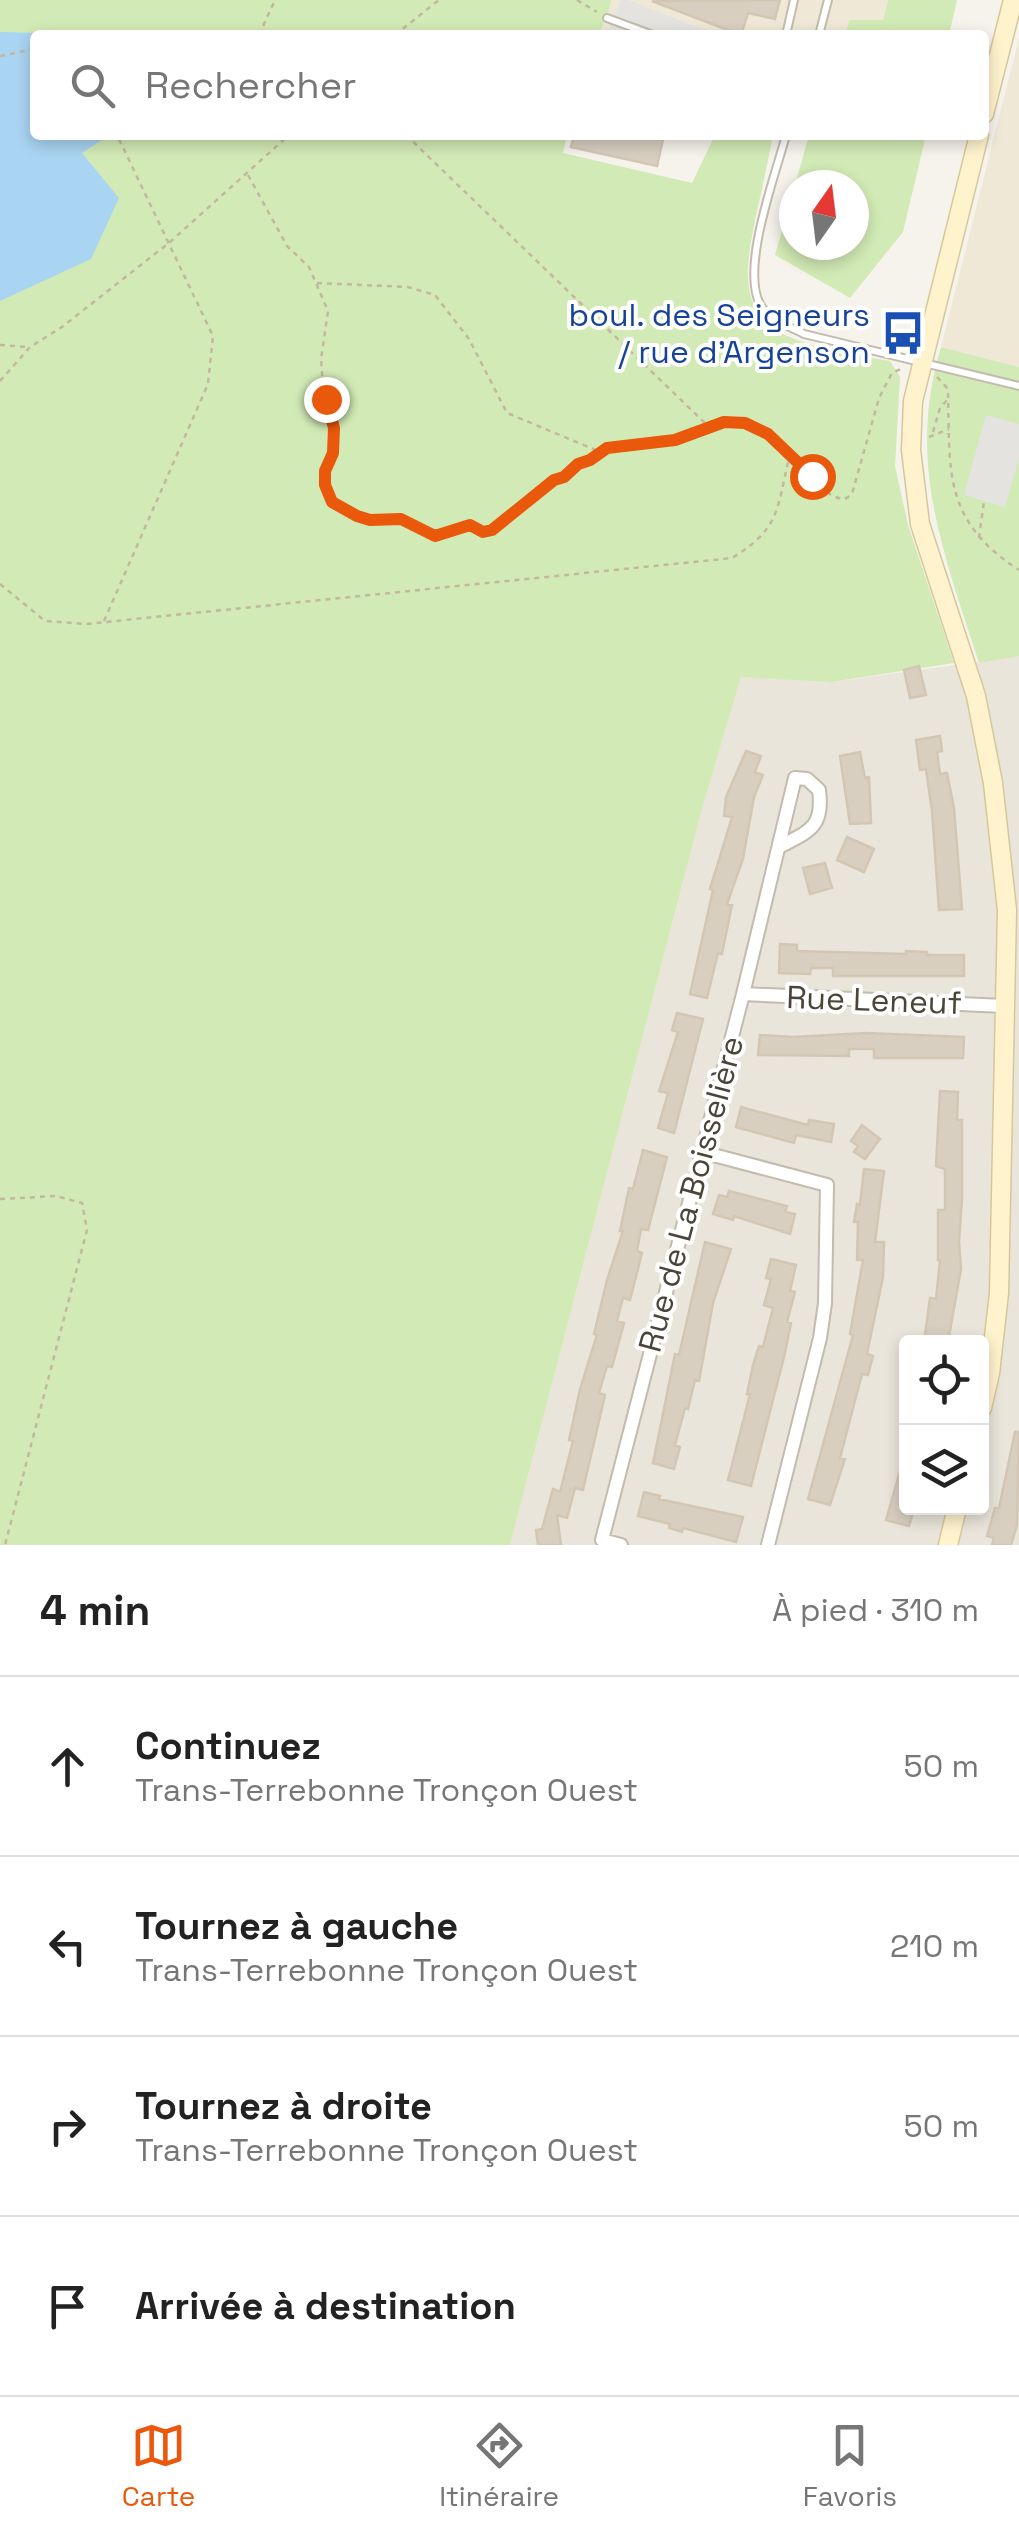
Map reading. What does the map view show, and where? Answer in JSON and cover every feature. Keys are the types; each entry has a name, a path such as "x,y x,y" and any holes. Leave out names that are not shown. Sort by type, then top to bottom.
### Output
{"street":[{"path":"989,94 1013,0"},
{"path":"978,140 912,401 911,450 920,524 976,696 993,783 1006,910 1004,1006 1011,1179 989,1377"},
{"name":"Rue de La Boisselière","path":"621,1545 602,1540 795,778 807,780 819,790 822,812 805,833 779,846"},
{"name":"Rue Leneuf","path":"743,994 1004,1006"},
{"path":"702,1152 827,1185 825,1303 820,1338 768,1545"},
{"path":"948,1545 955,1515"}],"lane":[{"path":"787,30 794,0"},
{"path":"819,30 828,0"},
{"path":"607,18 639,30"},
{"path":"785,140 754,262 752,287 762,308 804,334 1019,386"}],"path":[{"path":"261,30 276,0"},
{"path":"401,30 440,0"},
{"path":"577,0 607,18"},
{"path":"0,56 30,50"},
{"path":"103,622 208,384 214,336 119,140"},
{"path":"0,381 30,347 62,327 170,242 285,140"},
{"path":"411,140 708,426"},
{"path":"248,175 287,246 309,267 328,310 321,373 334,428 325,485 332,502 350,513 370,520 401,519 435,536 470,525 487,532 554,480 599,452 628,443 642,446 657,440 675,440 724,422 745,423 768,434 829,495 838,499 852,494 878,398 892,373 922,361 948,389 954,490 963,516 978,538 1019,570"},
{"path":"317,283 408,287 435,295 469,339 507,412 599,452"},
{"path":"0,344 30,347"},
{"path":"933,434 940,408 948,398"},
{"path":"911,450 933,434 949,429"},
{"path":"0,584 46,621 103,622 732,558 755,544 772,526 790,457"},
{"path":"978,538 984,501"},
{"path":"0,1199 56,1196 82,1203 88,1230 5,1545"}],"shaded area":[{"path":"606,0 888,0 883,20 850,20 846,30 597,30"},
{"path":"621,0 628,0 705,30 608,30"},
{"path":"1019,38 1019,367 941,347"},
{"path":"986,415 1019,424 1019,458 1005,507 964,495"},
{"path":"1019,656 1019,1545 510,1545 702,809 741,676 831,682"}],"green space":[{"path":"0,0 611,0 600,30 30,30 30,140 566,140 563,153 692,183 713,140 772,140 748,264 751,297 768,325 785,335 837,351 890,361 900,377 895,466 908,525 954,663 831,682 741,677 702,809 510,1545 0,1545"},
{"path":"888,0 957,0 950,30 846,30 850,20 883,20"},
{"path":"808,140 925,140 903,232 850,298 784,260 869,260 869,170 799,170"},
{"path":"941,347 1019,367 1019,656 979,663 942,545 928,469 927,430"}],"water":[{"path":"0,32 30,33 30,140 102,140 82,153 119,198 91,259 0,301"}],"building":[{"path":"780,0 775,19 748,13 743,30 728,30 652,1"},
{"path":"573,140 663,140 657,166 571,147"},
{"path":"919,666 926,695 910,698 904,670"},
{"path":"940,736 942,751 937,752 940,774 947,773 954,808 962,909 939,910 932,811 926,769 920,770 916,740"},
{"path":"746,751 761,756 755,772 763,775 754,797 743,859 727,904 732,905 722,954 718,953 707,998 690,994 713,890 710,889 732,817 724,816 726,797"},
{"path":"860,752 865,778 869,777 871,823 850,824 840,756"},
{"path":"847,837 874,849 864,872 837,860"},
{"path":"825,863 832,888 810,894 803,868"},
{"path":"780,944 797,945 797,951 964,955 964,976 833,976 833,968 811,968 810,974 779,973"},
{"path":"677,1013 703,1019 674,1133 658,1128 668,1093 659,1091 678,1032 672,1030"},
{"path":"866,1033 964,1037 963,1058 874,1058 874,1049 849,1049 849,1056 758,1055 760,1035"},
{"path":"940,1091 958,1092 957,1120 962,1120 961,1269 949,1335 925,1335 930,1298 936,1299 940,1261 938,1210 945,1210 945,1169 936,1166"},
{"path":"741,1107 808,1125 809,1120 834,1124 831,1142 796,1135 794,1143 736,1127"},
{"path":"862,1125 880,1139 865,1159 854,1152 858,1146 851,1141"},
{"path":"643,1150 667,1157 648,1230 641,1229 637,1251 642,1253 630,1300 623,1298 617,1321 624,1323 612,1367 607,1366 599,1393 605,1395 583,1490 575,1488 567,1518 557,1515 561,1545 538,1545 536,1530 542,1529 553,1489 560,1492 573,1441 569,1440 580,1389 623,1231 629,1188 633,1189"},
{"path":"864,1169 884,1171 875,1242 884,1242 883,1277 867,1354 873,1356 868,1375 862,1374 840,1458 845,1459 830,1505 808,1499 853,1335 850,1334 863,1260 857,1260 858,1222 854,1222"},
{"path":"729,1191 787,1206 785,1212 795,1214 790,1234 734,1216 733,1220 713,1214 719,1195 727,1197"},
{"path":"705,1242 731,1249 713,1303 699,1381 695,1380 675,1445 680,1447 674,1469 653,1463 675,1354 679,1355"},
{"path":"771,1259 796,1265 790,1291 795,1292 787,1322 791,1323 785,1353 751,1486 728,1480 750,1394 753,1365 759,1346 763,1347 773,1308 764,1305 771,1279 766,1278"},
{"path":"1015,1432 1019,1432 1017,1525 1011,1545 992,1545 994,1538 987,1536 995,1508 999,1508"},
{"path":"899,1474 899,1515 912,1515 909,1526 886,1520"},
{"path":"644,1492 660,1496 659,1499 743,1517 736,1542 683,1528 682,1532 669,1528 670,1524 638,1516"}],"place":[{"name":"boul. des Seigneurs / rue d'Argenson","path":"903,333"}],"route":[{"path":"326,399 334,428 333,453 325,471 325,485 332,502 370,520 401,519 435,536 474,524 483,532 492,530 554,480 607,448 675,440 724,422 745,423 768,434 812,476"}]}
